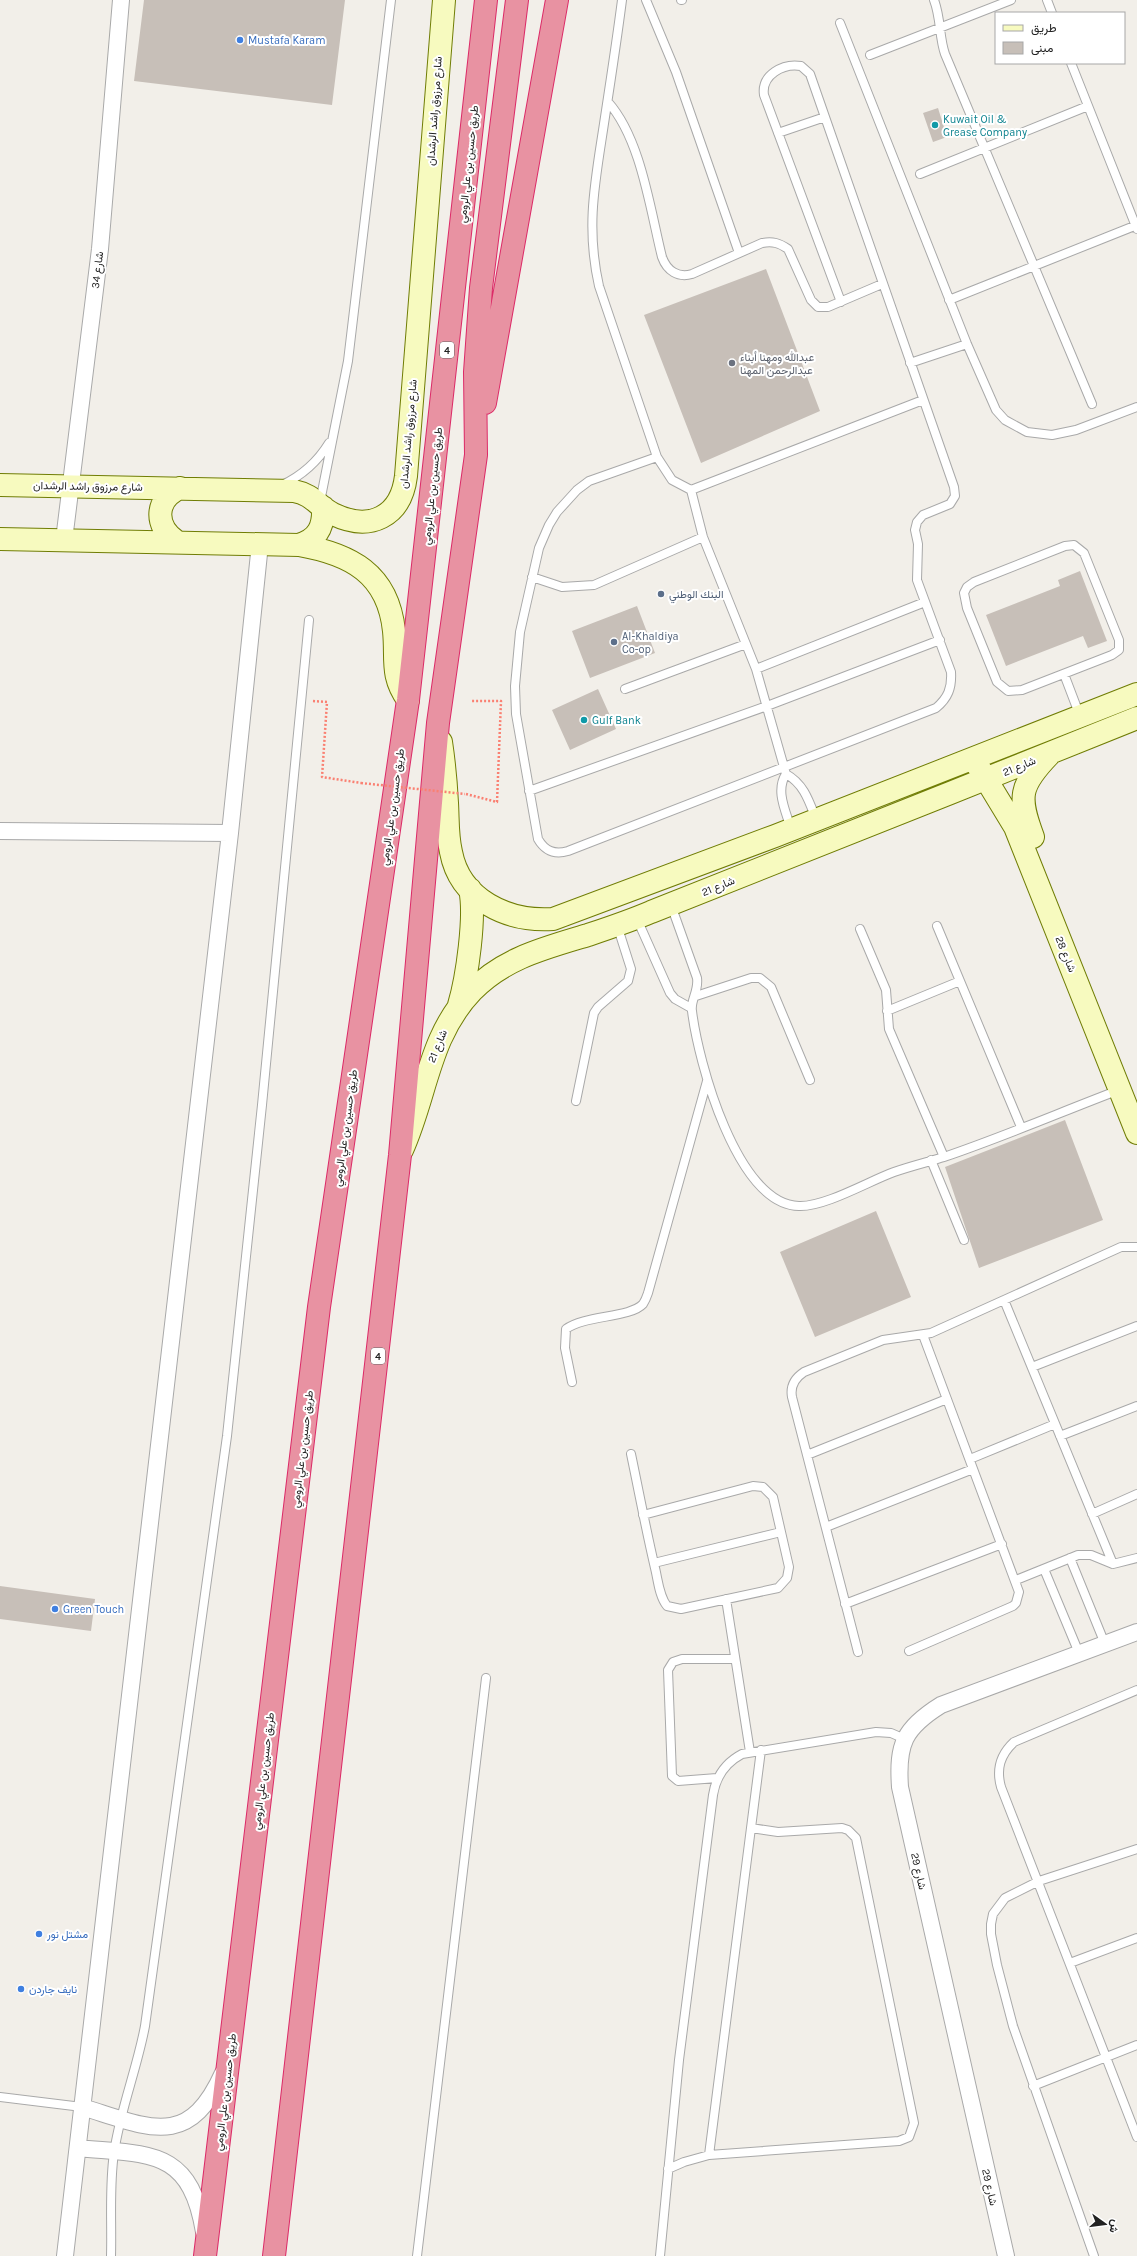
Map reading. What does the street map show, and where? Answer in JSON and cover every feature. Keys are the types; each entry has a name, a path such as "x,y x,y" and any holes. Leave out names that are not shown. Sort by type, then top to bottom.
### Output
{"highway":[{"path":"467,177 471,0"},
{"name":"طريق حسين بن علي الرومي","path":"206,2251 319,1307 408,700 486,0"},
{"name":"4","path":"274,2256 400,1155 438,723 476,455 475,372 480,302 517,0"},
{"path":"476,455 557,0"}],"street":[{"name":"شارع 34","path":"64,540 100,249 121,0"},
{"name":"شارع مرزوق راشد الرشدان","path":"0,486 273,489 303,493 331,513 356,522 371,522 386,516 397,505 404,491 444,0"},
{"path":"176,541 164,530 160,513 166,497 180,488"},
{"path":"299,545 316,537 321,529 324,520 321,505"},
{"path":"0,539 176,541 299,545 327,550 342,556 368,574 380,589 390,610 394,631 395,674 400,688 408,700"},
{"path":"65,2256 230,833 260,544"},
{"path":"438,723 444,764 451,853 462,879 470,889 491,907 515,917 528,920 553,919 576,912 816,820 1137,694"},
{"name":"شارع 21","path":"400,1155 416,1118 437,1043 446,1024 458,1006 489,976 506,964 546,946 617,926 1137,718"},
{"name":"شارع 28","path":"1052,752 1032,772 1028,780 1024,790 1024,809 1128,1095 1137,1133"},
{"name":"شارع 28","path":"974,758 1015,827 1128,1095"},
{"path":"0,831 230,833"},
{"path":"458,1006 463,988 472,919 470,889"},
{"path":"576,912 572,922 574,927 581,934 587,935"},
{"name":"شارع 29","path":"1006,2256 900,1787 898,1762 905,1739 920,1718 941,1705 1137,1632"},
{"path":"82,2107 150,2128 162,2128 186,2122 206,2103 228,2063"},
{"path":"78,2148 157,2157 179,2171 187,2182 196,2202 206,2251"}],"lane":[{"path":"321,505 324,474 348,361 391,0"},
{"path":"622,0 608,102 592,198 591,242 594,264 599,286 657,457 672,480 691,490 703,537 756,669 785,770 781,785 781,797 791,829"},
{"path":"646,0 676,72 739,253"},
{"path":"934,0 938,12 943,48 1092,404"},
{"path":"870,55 1011,0"},
{"path":"1047,0 1052,12"},
{"path":"840,24 949,300 996,410 1005,420 1027,432 1039,435 1064,433 1137,407"},
{"path":"949,300 1035,265 1136,227 1071,64"},
{"path":"657,457 602,475 589,481 577,490 557,512 541,542 520,632 515,686 516,714 538,839 547,850 561,853 785,770 936,708 944,701 952,682 952,672 916,576 918,544 915,526 923,515 950,504 955,496 955,491 810,74 801,66 792,65 769,75 764,84 764,95 840,302"},
{"path":"608,102 623,122 633,144 662,257 668,269 673,273 686,275 762,243 771,242 780,244 788,249 814,304 823,308 882,284"},
{"path":"920,174 1088,106"},
{"path":"778,133 825,117"},
{"path":"910,363 967,344"},
{"path":"691,490 923,400"},
{"path":"273,489 301,473 314,463 333,437"},
{"path":"532,577 562,588 594,585 703,537"},
{"path":"1074,545 1079,548 1084,553 1120,645 1119,650 1112,655 1064,674 1015,692 1001,688 996,682 967,608 964,593 967,587 974,582 1065,546 1074,545"},
{"path":"756,669 925,602"},
{"path":"111,2256 111,2175 114,2152 120,2119 135,2070 146,2026 227,1436 263,1097 309,620"},
{"path":"530,791 767,706 940,640"},
{"path":"625,689 746,644"},
{"path":"1064,674 1080,716"},
{"path":"785,770 804,790 816,820"},
{"path":"670,905 697,978 696,996 691,1008 696,1040 707,1081 717,1108 745,1168 765,1192 781,1203 800,1206 822,1202 893,1173 944,1157 1021,1128 1128,1095"},
{"path":"637,918 670,993 675,999 691,1008"},
{"path":"576,1101 594,1013 598,1007 628,981 631,969 617,926"},
{"path":"937,926 1021,1128"},
{"path":"860,929 886,990 888,999 887,1011 889,1029 944,1157"},
{"path":"696,996 752,978 766,981 771,987 810,1080"},
{"path":"887,1011 960,981"},
{"path":"572,1382 565,1348 566,1329 574,1323 632,1309 642,1305 648,1293 707,1081"},
{"path":"931,1160 964,1240"},
{"path":"858,1652 791,1392 794,1380 799,1375 883,1340 923,1335 1121,1247 1137,1247"},
{"path":"1004,1300 1113,1564"},
{"path":"1032,1367 1137,1326"},
{"path":"909,1651 1012,1606 1016,1603 1019,1592 1016,1580 923,1335"},
{"path":"807,1455 947,1399"},
{"path":"1060,1436 1137,1406"},
{"path":"970,1459 1055,1424"},
{"path":"631,1454 643,1515 662,1598 671,1608 681,1609 778,1588 784,1583 789,1567 773,1497 767,1489 758,1486 643,1515"},
{"path":"826,1527 974,1469"},
{"path":"1092,1514 1137,1494"},
{"path":"654,1563 781,1532"},
{"path":"846,1604 1002,1544"},
{"path":"1016,1580 1078,1555 1091,1555 1113,1564 1137,1558"},
{"path":"1070,1558 1105,1644"},
{"path":"1044,1569 1079,1653"},
{"path":"726,1599 750,1752"},
{"path":"718,1778 678,1781 672,1776 668,1670 678,1660 735,1659"},
{"path":"417,2256 486,1678"},
{"path":"1137,1690 1014,1742 1003,1755 998,1771 1001,1788 1039,1882 1137,2137"},
{"path":"660,2256 680,2046 713,1795 718,1778 722,1770 735,1757 750,1752 876,1732 891,1733 905,1739"},
{"path":"709,2155 761,1750"},
{"path":"668,2169 684,2162 709,2155 899,2141 909,2137 914,2128 908,2084 856,1838 848,1830 842,1828 778,1832 751,1828"},
{"path":"1094,2256 1033,2086 1004,1996 991,1934 991,1924 993,1914 1005,1898 1039,1882 1137,1849"},
{"path":"1070,1962 1137,1938"},
{"path":"1033,2086 1137,2045"},
{"path":"0,2097 82,2107"}],"path":[{"path":"327,702 322,777 361,783 465,794 497,802 501,701 471,701"}],"building":[{"name":"Mustafa Karam","path":"144,0 345,0 332,105 134,81"},
{"name":"Kuwait Oil & Grease Company","path":"938,108 947,137 933,142 923,113"},
{"name":"عبدالله ومهنا أبناء عبدالرحمن المهنا","path":"766,269 820,411 701,463 644,315"},
{"path":"1080,571 1107,641 1088,648 1083,636 1006,666 986,615 1060,586 1058,580"},
{"name":"Al-Khaldiya Co-op","path":"637,606 655,653 590,678 572,631"},
{"name":"Gulf Bank","path":"598,689 616,729 570,750 552,710"},
{"path":"1065,1120 1103,1220 979,1268 945,1167"},
{"path":"876,1211 911,1297 815,1337 780,1252"},
{"path":"0,1586 95,1599 91,1631 0,1619"}],"place":[{"name":"Mustafa Karam","path":"240,40"},
{"name":"Kuwait Oil & Grease Company","path":"935,125"},
{"name":"عبدالله ومهنا أبناء عبدالرحمن المهنا","path":"732,363"},
{"name":"البنك الوطني","path":"661,594"},
{"name":"Al-Khaldiya Co-op","path":"614,642"},
{"name":"Gulf Bank","path":"584,720"},
{"name":"Green Touch","path":"55,1609"},
{"name":"مشتل نور","path":"39,1934"},
{"name":"نايف جاردن","path":"21,1989"}]}
